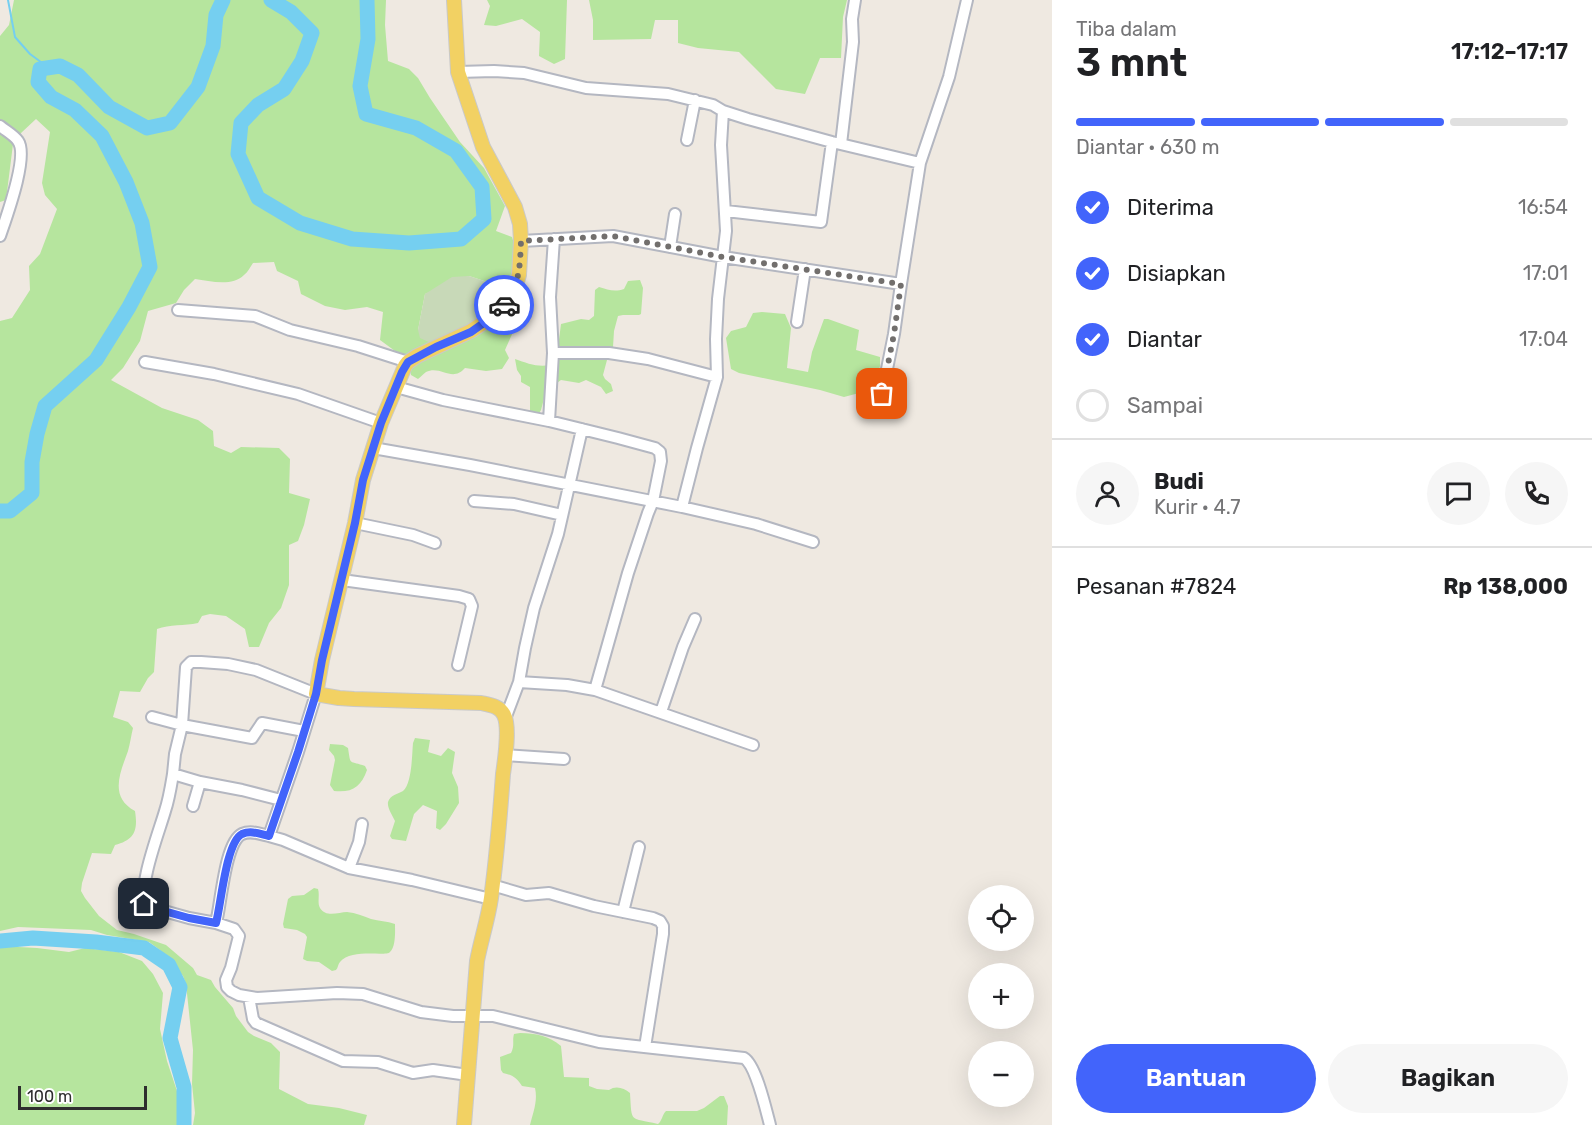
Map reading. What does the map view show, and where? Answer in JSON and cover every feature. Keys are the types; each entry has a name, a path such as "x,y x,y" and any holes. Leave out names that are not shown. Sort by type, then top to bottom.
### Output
{"main road":[{"path":"454,0 458,72 483,147 515,207 520,224 519,275 515,288 506,303 492,317 471,332 408,362 402,372 381,423 363,480 316,694 346,699 481,703 498,708 503,713 505,755 492,892 477,961 465,1125"}],"street":[{"path":"726,211 821,222 853,42 852,19 855,0"},
{"path":"882,394 894,334 920,163 949,77 967,0"},
{"path":"458,72 524,73 586,88 668,94 713,105 723,111 836,143 920,163"},
{"path":"687,140 695,100"},
{"path":"682,507 717,376 719,281 726,231 722,145 723,111"},
{"path":"0,126 18,141 22,152 19,174 0,236"},
{"path":"670,247 675,214"},
{"path":"521,241 613,236 723,257 901,284"},
{"path":"549,421 553,353 550,297 554,239"},
{"path":"797,322 804,270"},
{"path":"178,310 255,316 290,330 358,346 408,362"},
{"path":"553,353 609,353 648,359 717,376"},
{"path":"145,362 214,374 298,393 381,423"},
{"path":"396,387 443,400 582,429 657,449 660,452 661,461 653,501 628,573 595,690"},
{"path":"505,719 519,682 534,608 558,534 582,429"},
{"path":"373,448 682,507 813,542"},
{"path":"474,501 514,504 562,515"},
{"path":"355,523 413,535 435,543"},
{"path":"342,580 469,599 472,606 458,665"},
{"path":"661,712 683,646 695,619"},
{"path":"269,836 316,694 256,670 228,664 191,662 186,667 182,725 166,810 151,855 144,904 234,929 239,936 226,980 227,987 239,995 268,998 337,993 363,994 421,1012 453,1016 493,1016 599,1042 746,1059 754,1071 770,1125"},
{"path":"519,682 567,685 595,690 753,745"},
{"path":"152,717 252,738 262,723 304,731"},
{"path":"505,755 564,759"},
{"path":"173,774 281,800"},
{"path":"193,806 200,782"},
{"path":"349,868 359,842 362,824"},
{"path":"216,923 234,841 238,836 251,832 284,840 349,868 492,892 526,895 549,893 594,906 653,918 660,921 663,934 645,1047"},
{"path":"623,912 639,847"},
{"path":"249,997 253,1019 256,1023 343,1061 378,1062 413,1073 433,1070 468,1075"}],"green space":[{"path":"14,0 386,0 385,25 388,61 409,69 418,78 460,142 484,168 505,206 496,231 512,237 515,250 511,275 506,288 469,276 425,294 418,330 493,310 501,322 513,332 505,350 509,358 502,369 486,371 465,368 456,374 431,370 418,379 411,375 408,356 395,351 380,340 383,312 367,307 345,310 325,306 301,294 298,281 277,271 274,262 253,263 245,274 233,281 195,279 176,303 148,311 140,341 123,368 111,380 162,408 198,420 213,431 214,446 231,453 241,447 279,448 290,459 289,493 310,499 298,541 289,545 289,585 281,608 269,623 259,647 249,647 245,629 226,616 210,614 202,616 198,623 162,627 157,629 154,672 140,692 120,691 113,717 128,722 133,728 120,776 119,792 127,805 135,811 136,824 131,837 115,845 111,854 92,853 81,891 99,916 117,930 166,945 193,968 197,975 211,980 248,1032 271,1043 280,1052 279,1089 308,1104 367,1115 364,1125 193,1125 195,1113 192,1084 193,1050 186,984 183,976 160,950 149,942 91,930 18,927 0,931 0,321 12,318 30,290 29,266 40,254 57,209 45,195 42,183 50,132 36,119 13,144 6,200 0,202 0,36 9,25"},
{"path":"487,0 567,0 565,59 554,64 539,56 540,32 522,19 496,26 484,25 490,6"},
{"path":"589,0 847,0 843,17 841,58 820,58 805,94 776,89 739,52 698,48 678,43 678,20 655,20 651,39 593,40 593,20"},
{"path":"469,276 506,288 501,300 476,325 431,343 420,338 418,330 425,294 452,277"},
{"path":"640,280 643,288 641,314 618,316 613,347 603,375 611,384 613,391 606,394 601,387 586,380 579,383 561,380 546,391 538,415 530,412 530,387 521,382 515,359 541,366 556,363 561,324 581,319 589,320 594,316 595,290 599,287 621,290 628,281"},
{"path":"753,313 785,314 791,328 787,368 808,372 812,352 824,319 859,330 856,350 880,357 874,389 844,397 739,373 731,369 726,338 731,331 746,327"},
{"path":"415,738 430,740 428,752 441,756 448,748 455,752 452,773 458,787 459,803 440,830 436,828 437,811 423,805 414,814 406,841 392,839 390,836 395,821 388,802 392,796 406,787"},
{"path":"330,744 343,745 348,748 351,762 365,766 367,770 365,776 355,788 334,791 330,785 335,760 329,750"},
{"path":"314,888 318,889 319,906 326,913 350,912 395,924 394,943 390,952 352,955 345,958 336,970 332,971 319,962 303,959 307,937 297,930 284,928 283,924 288,899 292,896 304,895"},
{"path":"0,946 69,952 85,948 119,952 142,961 153,974 163,993 160,1029 177,1091 180,1115 178,1125 0,1125"},
{"path":"514,1034 542,1036 561,1046 564,1077 589,1078 589,1086 597,1089 609,1090 617,1087 628,1091 632,1115 637,1119 658,1124 666,1111 697,1111 720,1096 724,1096 728,1106 727,1125 530,1125 536,1102 535,1088 522,1086 514,1077 501,1070 500,1057 511,1053"}],"waterway":[{"path":"8,0 15,37 30,54 49,68"},
{"path":"0,511 10,511 32,493 32,462 45,406 96,360 129,307 150,267 142,223 126,182 102,136 75,110 51,97 38,82 40,69 60,66 78,75 109,107 147,128 170,123 198,87 213,46 216,15 223,0"},
{"path":"271,0 291,12 312,33 302,61 284,89 258,105 241,123 238,154 258,198 300,223 352,239 409,243 461,239 484,219 482,187 456,151 416,128 366,114 360,86 368,39 367,0"},
{"path":"0,941 33,938 144,948 169,965 180,987 170,1038 184,1087 184,1125"}],"way so far":[{"path":"504,305 515,288 519,275 521,241 583,236 613,236 723,257 901,284 882,394"}],"route":[{"path":"144,904 189,918 216,923 234,841 238,836 251,832 269,836 316,694 363,480 381,423 402,372 408,362 417,356 471,332 504,305"}]}
